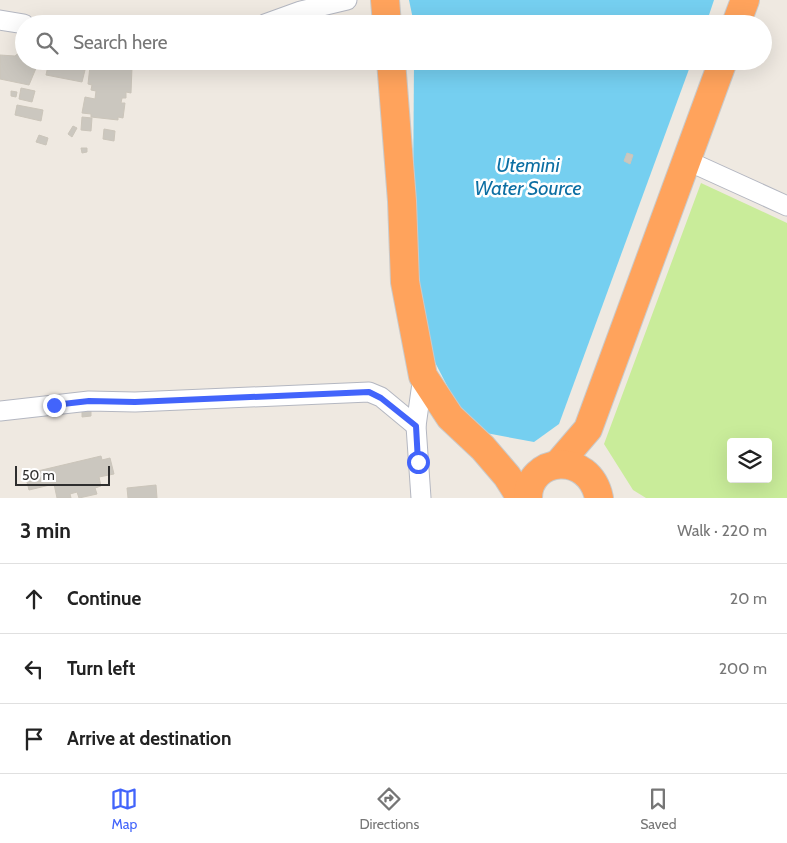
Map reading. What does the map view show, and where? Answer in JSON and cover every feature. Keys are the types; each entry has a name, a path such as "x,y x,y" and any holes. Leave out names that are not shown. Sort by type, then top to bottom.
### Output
{"highway":[{"path":"385,0 386,15"},
{"path":"739,15 745,0"},
{"path":"392,70 402,201 405,282 423,376 450,417 483,448 507,476 521,498"},
{"path":"595,488 586,457 588,429 720,70"},
{"path":"528,498 534,479 553,466 588,429"},
{"path":"483,448 516,463 576,467 595,488"}],"street":[{"path":"290,15 347,0"},
{"path":"0,20 15,22"},
{"path":"688,161 787,206"},
{"path":"421,498 416,426 423,376"},
{"path":"0,411 89,401 135,402 297,396 359,391 369,392 381,398 416,426"}],"green space":[{"path":"701,183 787,223 787,498 646,498 633,490 604,444"}],"water":[{"path":"409,0 714,0 709,15 412,15"},
{"name":"Utemini Water Source","path":"414,70 689,70 559,424 534,442 470,430 425,343 413,207"}],"building":[{"path":"0,55 15,56 15,70 35,70 29,85 0,79"},
{"path":"47,70 85,70 82,82 46,75"},
{"path":"90,70 132,70 131,93 126,92 126,98 122,98 121,103 125,103 123,118 118,117 118,120 91,117 91,114 82,113 85,97 95,99 96,91 91,90 92,85 88,84"},
{"path":"21,88 35,91 32,102 19,99"},
{"path":"11,91 17,92 16,97 11,96"},
{"path":"17,105 43,110 41,121 15,115"},
{"path":"82,117 92,118 91,131 81,130"},
{"path":"73,126 77,128 72,137 68,134"},
{"path":"104,129 115,131 114,141 103,139"},
{"path":"39,135 48,138 46,145 36,142"},
{"path":"81,148 87,148 87,152 82,153"},
{"path":"627,153 633,155 630,164 624,161"},
{"path":"91,410 91,416 82,417 82,411"},
{"path":"101,456 102,460 110,458 114,474 99,477 101,486 95,488 97,494 79,498 77,492 70,494 71,498 57,498 54,484 29,490 25,474"},
{"path":"156,485 157,498 128,498 127,488"}],"route":[{"path":"54,405 89,401 135,402 321,395 350,391 369,392 381,398 416,426 418,462"}]}
